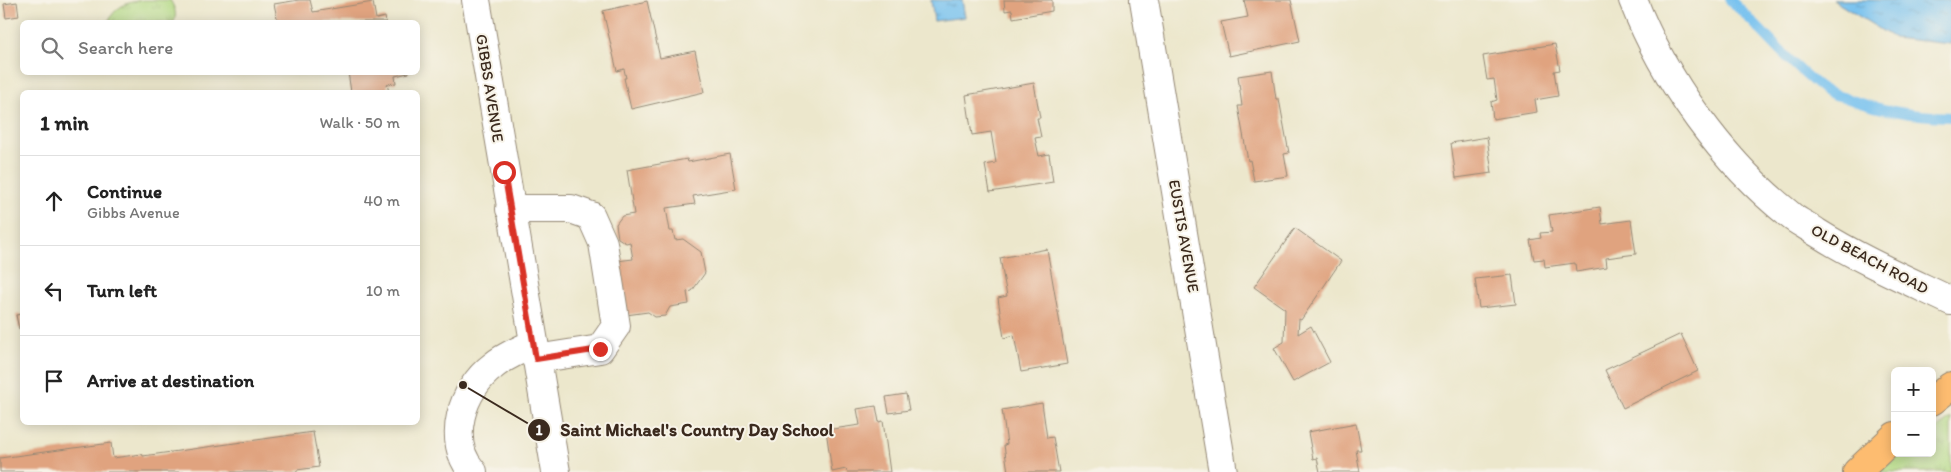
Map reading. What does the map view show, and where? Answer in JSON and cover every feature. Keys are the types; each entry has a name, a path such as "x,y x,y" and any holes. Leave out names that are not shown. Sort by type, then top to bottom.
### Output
{"main road":[{"path":"1936,398 1951,386"},
{"path":"1857,472 1891,440"}],"street":[{"name":"GIBBS AVENUE","path":"476,0 556,472"},
{"name":"EUSTIS AVENUE","path":"1144,0 1223,472"},
{"name":"OLD BEACH ROAD","path":"1633,0 1666,71 1705,126 1742,171 1791,216 1844,249 1951,301"},
{"path":"473,472 467,465 459,440 460,413 471,390 492,366 535,351 600,349 616,326 603,243 590,216 571,209 510,209"}],"green space":[{"path":"170,0 175,11 174,20 109,20 117,9 131,2"},
{"path":"1951,418 1951,472 1878,472 1898,457 1936,457 1936,429"}],"water":[{"path":"931,0 962,0 965,17 934,21"},
{"path":"1833,0 1951,0 1951,44 1894,38"}],"building":[{"path":"310,0 313,12 373,2 376,19 385,17 386,20 278,20 274,4"},
{"path":"1004,0 1052,0 1052,11 1013,18 1012,10 1005,11"},
{"path":"1244,0 1291,0 1300,41 1229,56 1221,22 1248,17"},
{"path":"647,1 660,58 695,51 704,92 631,109 624,78 626,78 624,69 617,71 603,11"},
{"path":"17,2 19,16 6,18 4,4"},
{"path":"1555,44 1560,70 1554,71 1558,96 1535,100 1537,112 1493,119 1491,102 1497,100 1494,79 1487,80 1483,56"},
{"path":"1272,71 1276,99 1279,99 1289,153 1284,154 1288,176 1254,181 1250,160 1248,161 1238,106 1242,106 1238,76"},
{"path":"348,75 400,75 395,76 396,83 387,84 388,90 351,90"},
{"path":"1034,83 1040,118 1037,118 1041,137 1035,138 1039,156 1049,154 1053,182 990,192 985,165 996,163 991,132 972,135 966,95"},
{"path":"1487,137 1492,173 1456,178 1451,143"},
{"path":"730,154 736,189 693,196 695,204 666,208 670,231 673,231 675,240 683,239 701,252 705,273 692,291 687,292 689,304 670,307 665,316 655,317 648,312 626,315 617,261 633,259 630,242 626,243 618,238 616,224 622,216 634,214 627,170 687,159 688,162"},
{"path":"1600,207 1602,224 1631,220 1636,254 1606,258 1607,267 1576,272 1575,263 1545,267 1544,259 1534,260 1530,240 1541,238 1540,233 1552,232 1549,215"},
{"path":"1295,228 1341,261 1301,320 1299,319 1298,334 1311,326 1330,362 1293,382 1274,348 1284,342 1285,309 1254,287"},
{"path":"1047,249 1067,364 1021,372 1014,335 1004,338 998,298 1007,296 1000,258"},
{"path":"1512,275 1516,304 1479,308 1475,279"},
{"path":"20,314 19,329 16,315"},
{"path":"1681,334 1698,371 1623,408 1605,370"},
{"path":"906,394 909,410 889,413 886,397"},
{"path":"1042,403 1047,438 1053,437 1059,472 1008,472 1004,445 1007,444 1002,410"},
{"path":"876,406 879,422 883,421 890,472 847,472 846,469 832,472 826,430 860,425 857,409"},
{"path":"1356,423 1361,450 1356,450 1360,472 1320,472 1317,458 1313,459 1308,432"},
{"path":"313,432 319,467 297,470 297,472 0,472 0,458 111,443 113,458 142,454 143,456"}],"waterway":[{"path":"1730,0 1787,58 1826,91 1859,103 1885,109 1911,114 1951,117"}],"place":[{"name":"Saint Michael's Country Day School","path":"463,385"}],"route":[{"path":"504,172 536,359 600,349"}]}
